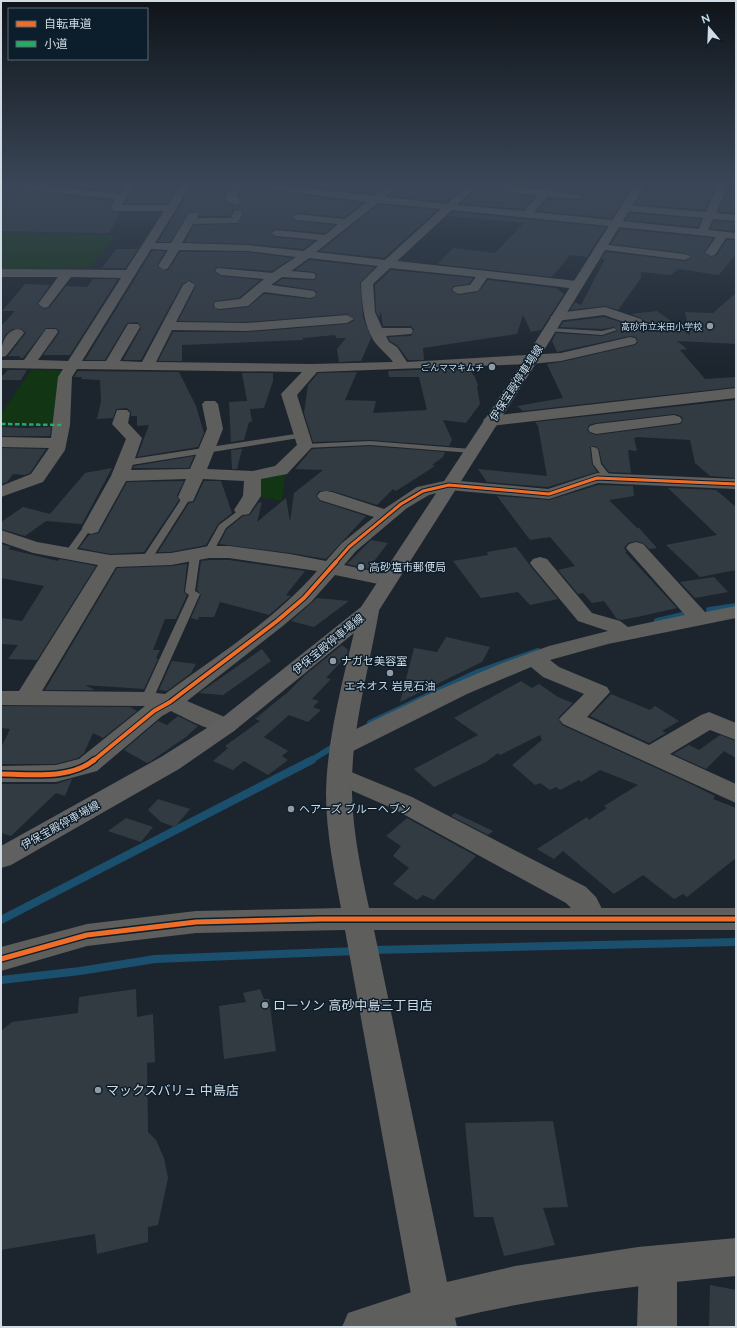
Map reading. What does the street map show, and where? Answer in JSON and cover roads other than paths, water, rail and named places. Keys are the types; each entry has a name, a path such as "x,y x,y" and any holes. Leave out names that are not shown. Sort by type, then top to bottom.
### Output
{"main road":[{"name":"伊保宝殿停車場線","path":"3,855 170,763 226,726 369,611 531,360 601,247"}],"street":[{"path":"220,304 244,303 277,275 318,245"},
{"path":"402,366 392,350 374,335 369,312 367,283 409,245"},
{"path":"711,252 716,245"},
{"path":"1,492 37,478 57,450 62,425 65,378 72,364 148,246 242,247 577,285"},
{"path":"175,246 160,266 176,266"},
{"path":"242,247 294,263"},
{"path":"601,247 685,257"},
{"path":"221,271 310,276"},
{"path":"448,280 457,271"},
{"path":"30,304 48,305 67,274"},
{"path":"3,276 129,274"},
{"path":"458,290 474,288 484,274"},
{"path":"359,275 374,277"},
{"path":"147,365 166,324 188,288 202,291"},
{"path":"231,291 310,294"},
{"path":"553,324 605,311 636,322"},
{"path":"166,324 247,327 333,324 347,319"},
{"path":"374,335 406,331"},
{"path":"28,364 51,332"},
{"path":"17,333 2,362 28,364 147,365 245,360 311,368 402,366 531,360 581,354 630,341"},
{"path":"111,364 125,333"},
{"path":"123,470 253,476 281,470 303,440 289,394 309,374 311,368"},
{"path":"491,421 610,407 713,400 736,393"},
{"path":"610,407 628,424"},
{"path":"187,497 196,474 215,440 215,422 207,410"},
{"path":"100,522 123,470 134,438 116,420"},
{"path":"596,429 628,424 674,420"},
{"path":"1,442 58,443"},
{"path":"243,510 252,496 253,476"},
{"path":"1,774 50,775 79,770 107,751 154,711 170,702 277,621 304,598 349,547 386,515 423,491 449,485 549,494 596,478 736,484"},
{"path":"685,481 704,498"},
{"path":"326,496 386,515"},
{"path":"1,536 33,547 110,561 146,560 202,554 259,555 388,580"},
{"path":"644,552 696,614"},
{"path":"26,698 110,561"},
{"path":"540,563 585,618 613,625 624,634"},
{"path":"369,611 342,746 338,793 342,840 435,1316"},
{"path":"342,746 486,677 534,659 696,614 736,612"},
{"path":"534,659 551,672 599,692 571,719 736,794"},
{"path":"1,698 147,699 170,702 226,726"},
{"path":"650,755 709,720 736,732"},
{"path":"339,775 403,803 576,894 586,905 593,919"},
{"path":"1,960 87,935 196,922 736,919"},
{"path":"362,1327 435,1316 516,1285 658,1264 736,1257"},
{"path":"657,1327 658,1264"}],"lane":[{"path":"553,324 602,333 611,338"},
{"path":"602,333 614,330"},
{"path":"123,470 215,440 303,440 370,443 471,451"},
{"path":"594,449 598,464 608,478"},
{"path":"146,560 187,497"},
{"path":"147,699 195,594 190,592 202,554 222,527 243,510"},
{"path":"68,554 85,531 100,522"}],"waterway":[{"path":"709,610 736,606"},
{"path":"657,621 687,614"},
{"path":"370,723 478,672 538,651"},
{"path":"310,761 336,745"},
{"path":"1,920 312,760"},
{"path":"372,950 736,942"},
{"path":"1,980 80,971 155,959 357,951"}],"place":[{"name":"高砂市立米田小学校","path":"710,326"},
{"name":"ごんママキムチ","path":"492,367"},
{"name":"高砂塩市郵便局","path":"361,567"},
{"name":"ナガセ美容室","path":"333,661"},
{"name":"エネオス 岩見石油","path":"390,673"},
{"name":"ヘアーズ ブルーヘブン","path":"291,809"},
{"name":"ローソン 高砂中島三丁目店","path":"265,1005"},
{"name":"マックスバリュ 中島店","path":"98,1090"}]}
